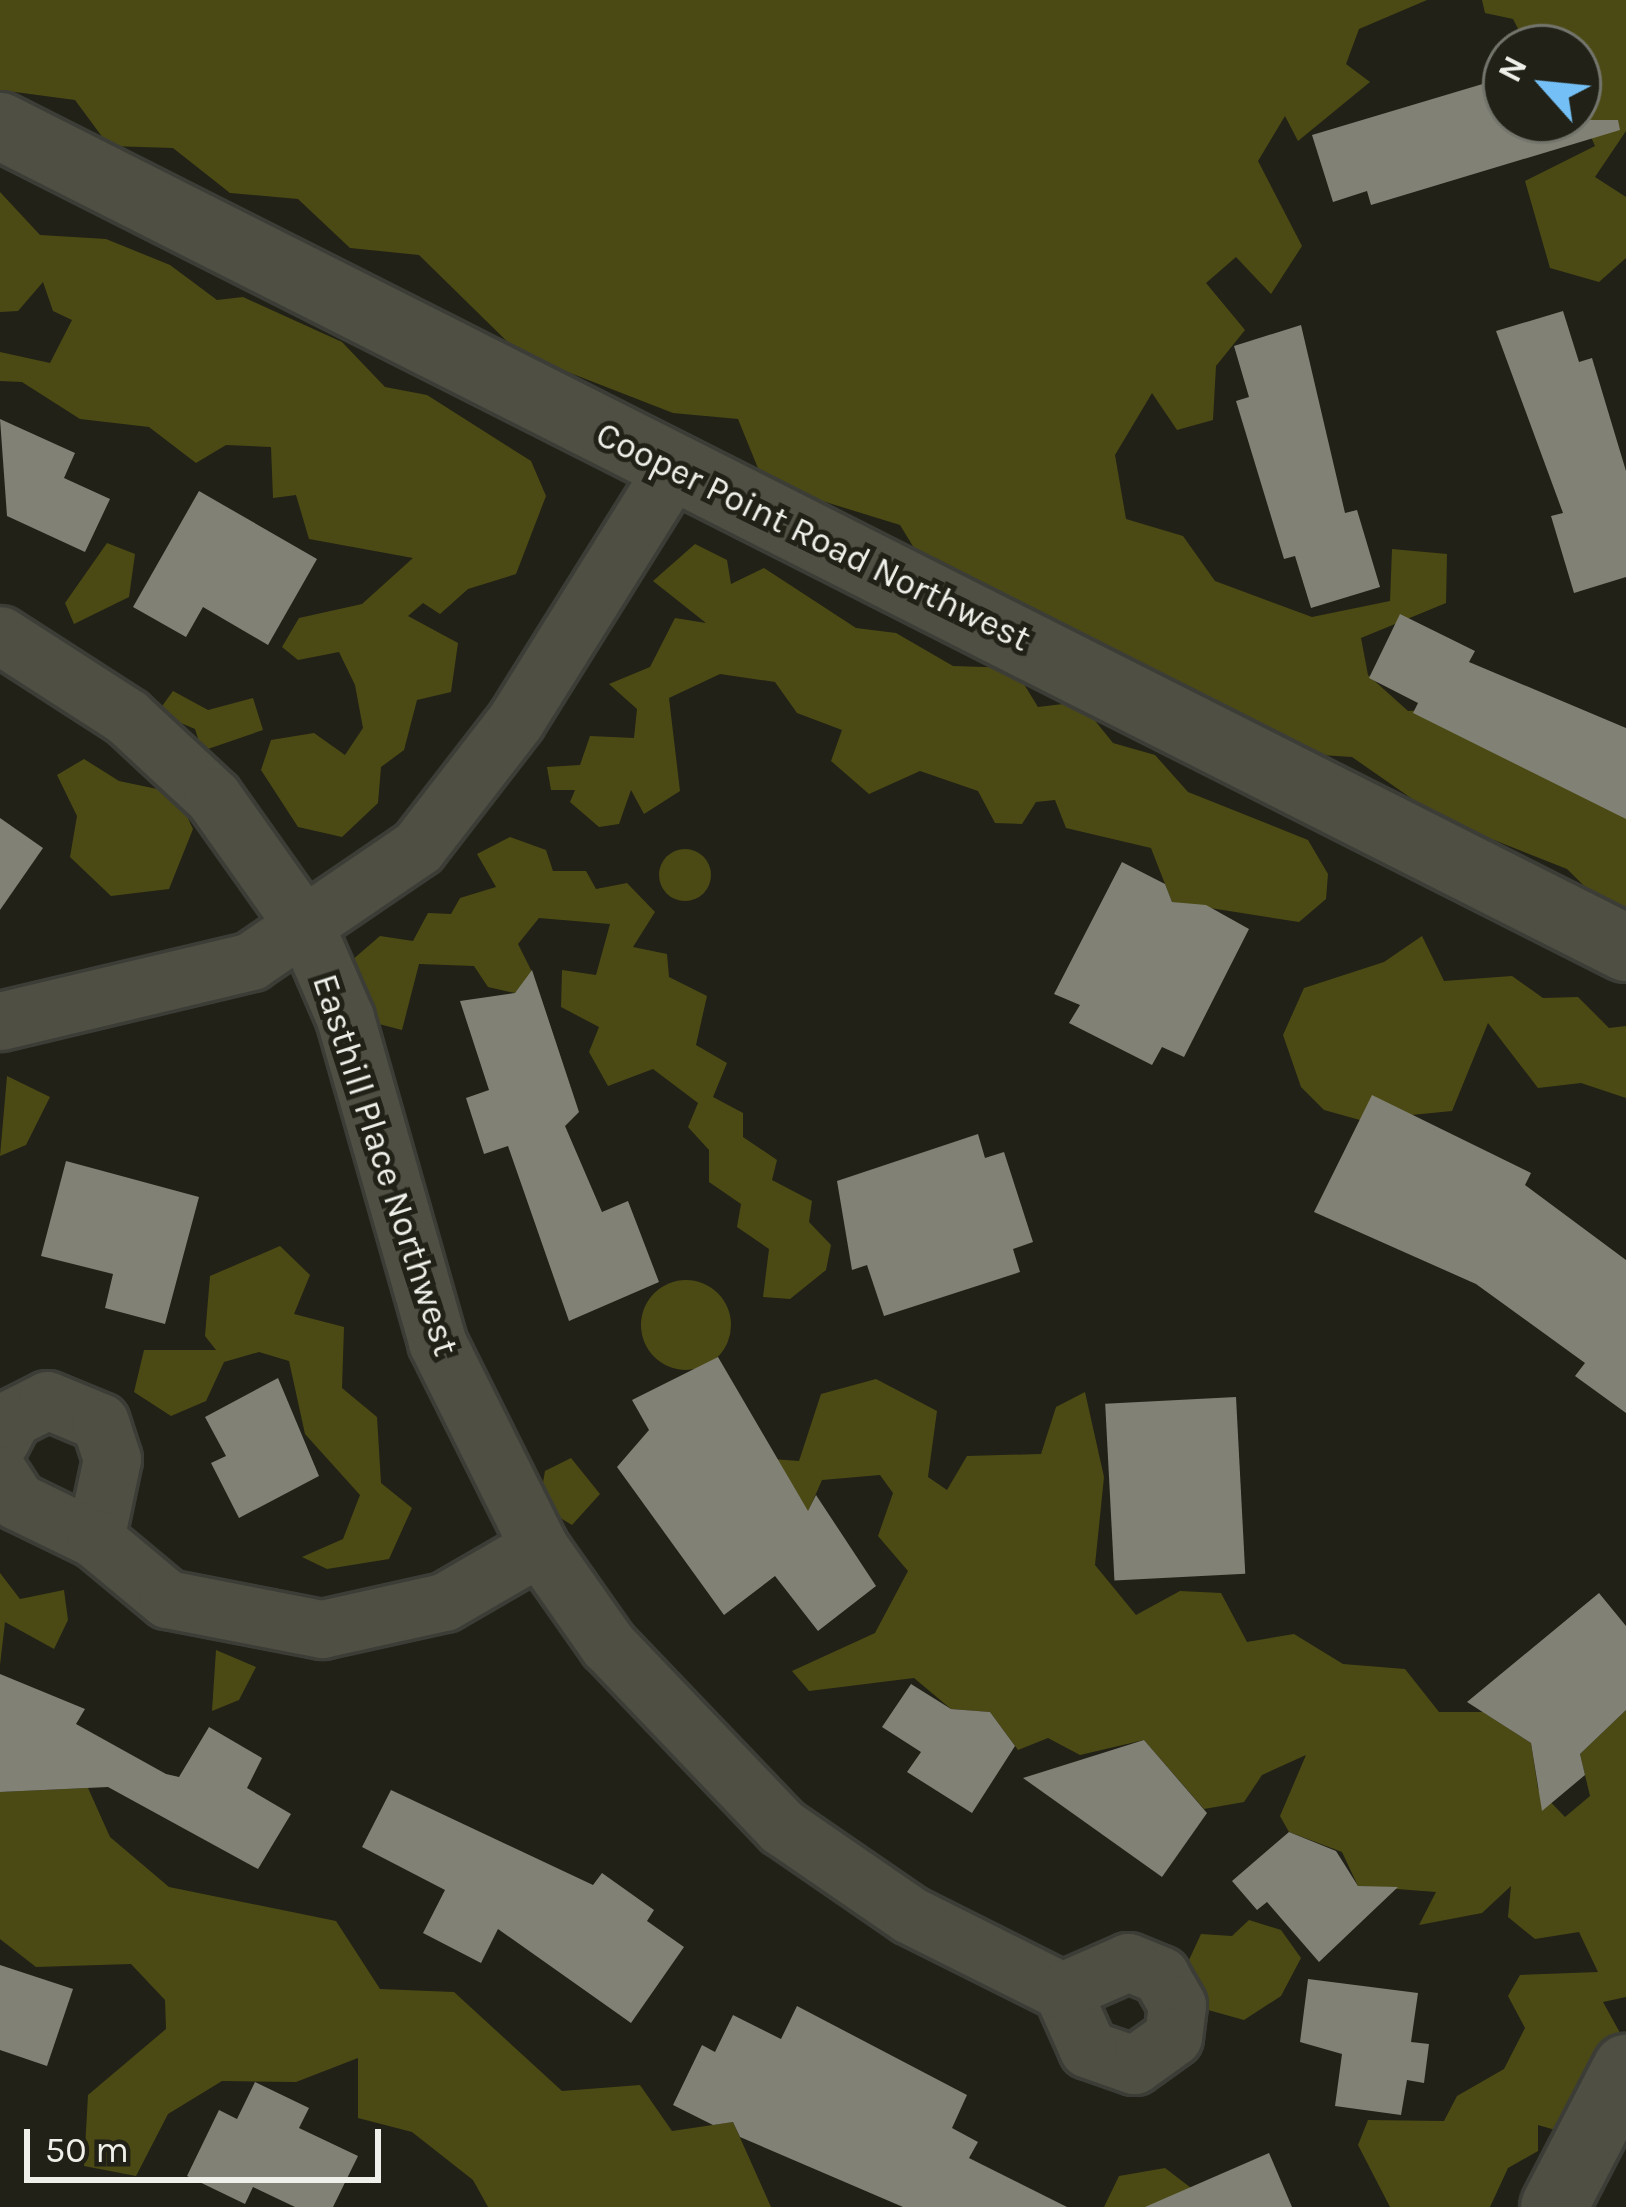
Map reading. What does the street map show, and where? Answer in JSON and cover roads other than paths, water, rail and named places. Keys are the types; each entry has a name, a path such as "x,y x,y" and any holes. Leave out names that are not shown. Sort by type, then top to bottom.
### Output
{"main road":[{"name":"Cooper Point Road Northwest","path":"0,125 1626,948"},
{"path":"1554,2207 1626,2068"}],"street":[{"path":"0,1021 251,961 307,930 418,847 516,720 673,469"},
{"name":"Easthill Place Northwest","path":"0,635 128,717 213,797 307,930 345,1018 437,1342 539,1547 608,1646 782,1827 910,1915 1062,1991"},
{"path":"0,1441 12,1418 47,1400 100,1422 112,1459 95,1538"},
{"path":"0,1474 17,1501 95,1538 166,1600 322,1629 444,1602 539,1547"}]}
